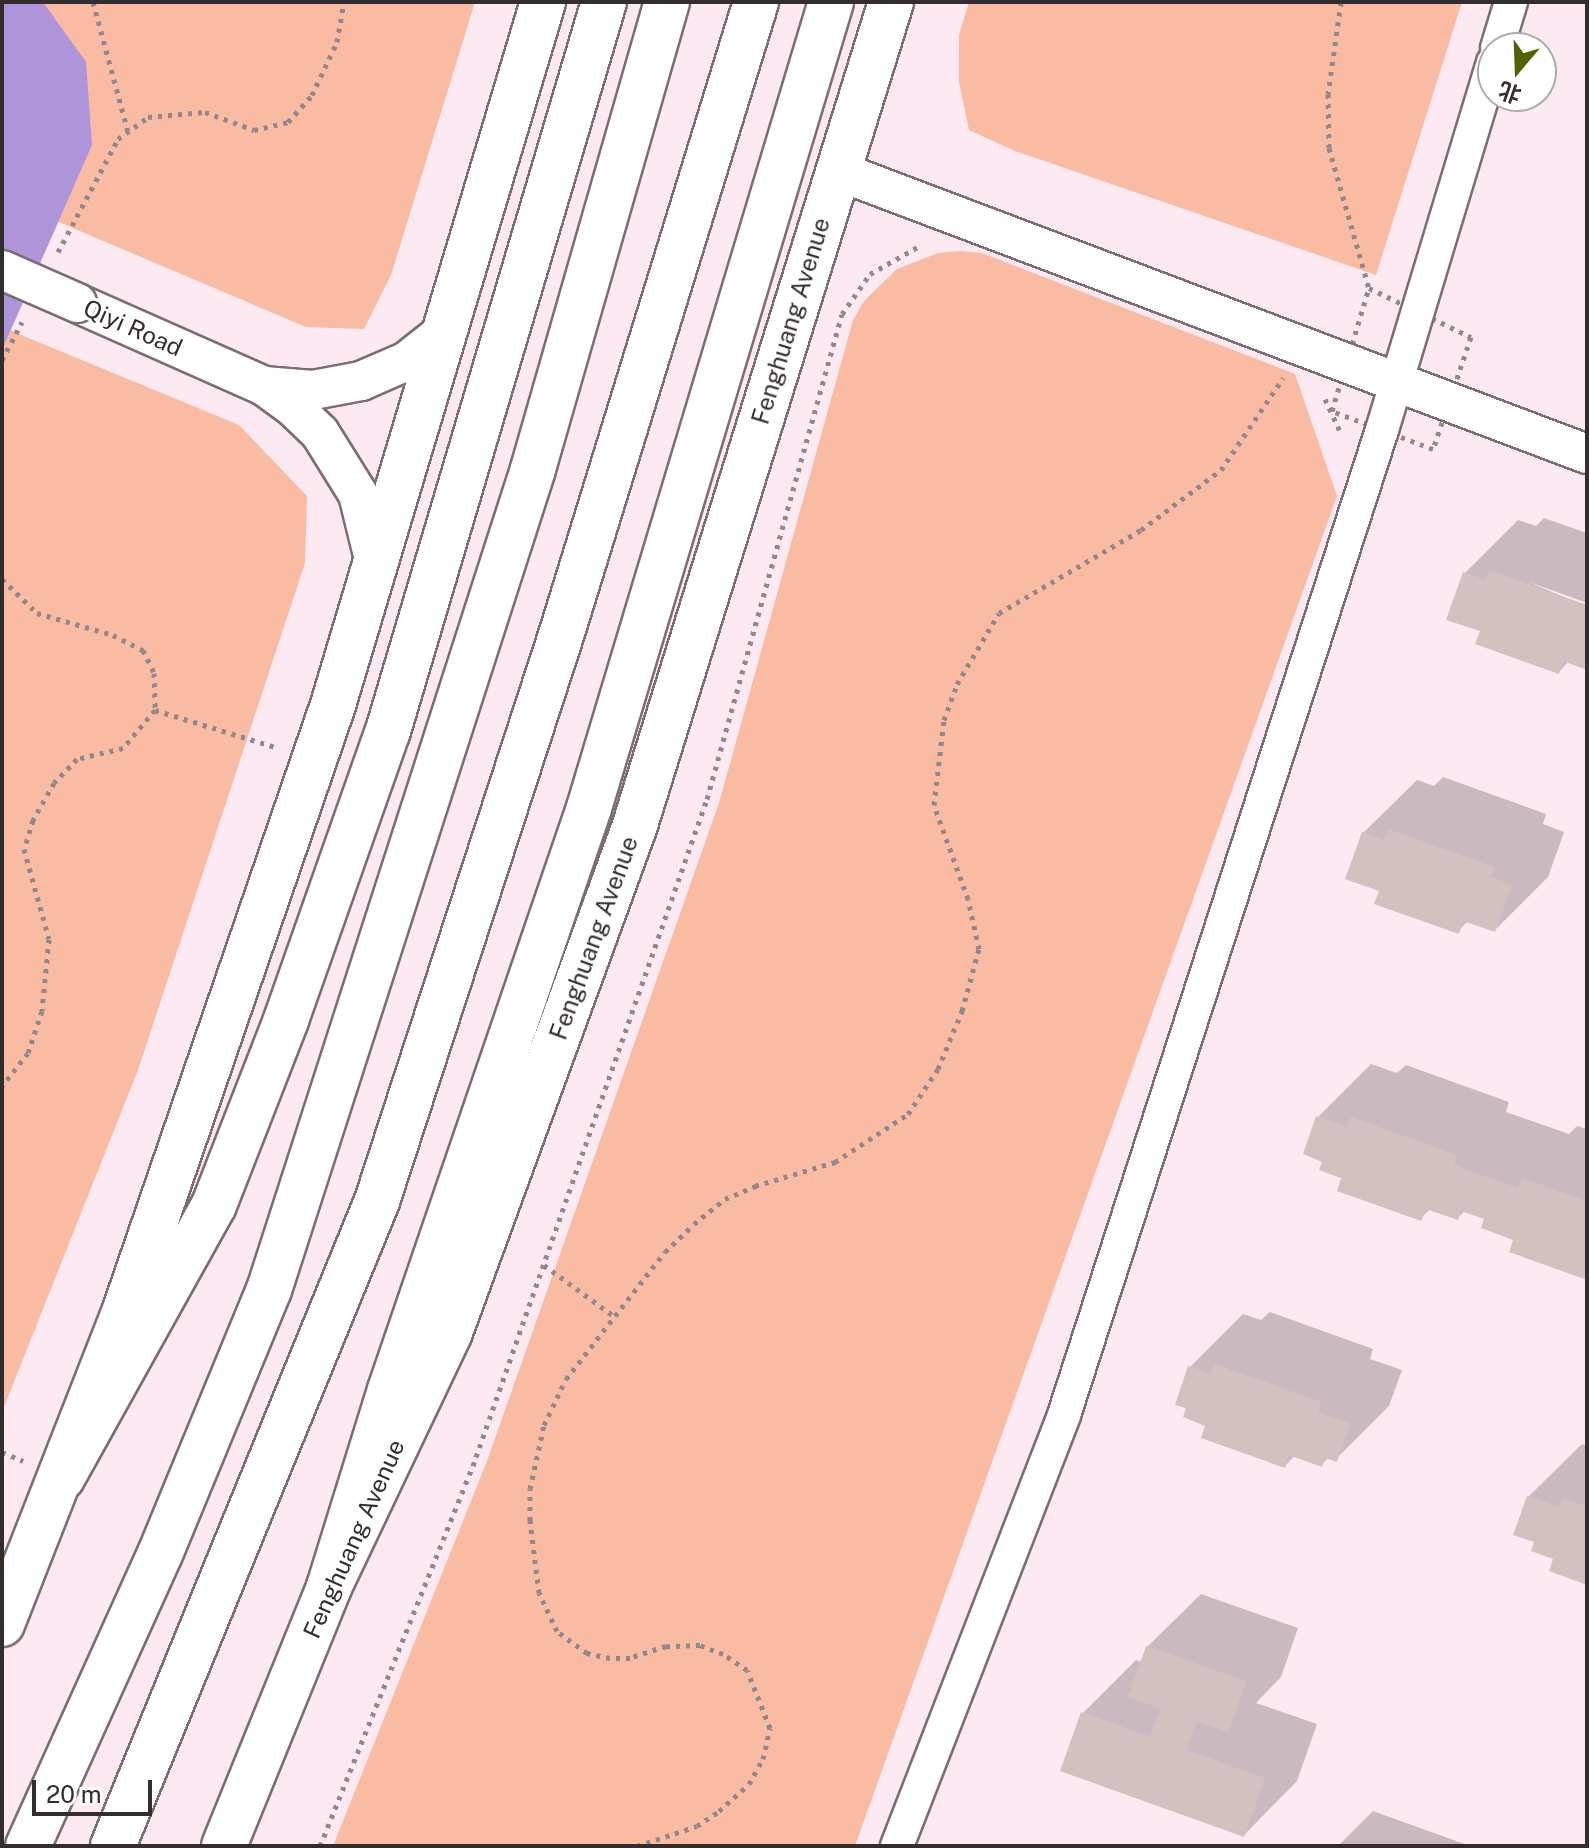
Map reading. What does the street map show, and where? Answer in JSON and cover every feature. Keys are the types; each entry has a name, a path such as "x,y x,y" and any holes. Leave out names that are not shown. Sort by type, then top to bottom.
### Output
{"main road":[{"path":"2,1624 62,1478 314,759 543,2"},
{"path":"62,1478 214,1205 286,1020 388,731 604,2"},
{"path":"28,1846 160,1554 269,1290 528,484 667,2"},
{"path":"113,1846 377,1201 564,626 756,2"},
{"path":"329,1587 489,1099 589,808 831,2"},
{"name":"Fenghuang Avenue","path":"224,1846 329,1587 450,1332 635,825 891,2"}],"street":[{"path":"1502,32 1511,2"},
{"path":"897,1846 1064,1415 1397,382 1478,112"},
{"path":"838,171 1587,454"},
{"name":"Qiyi Road","path":"2,270 264,386"},
{"path":"264,386 313,390 361,381 407,361 445,331"},
{"path":"264,386 302,416 341,462 369,528 375,563"}],"path":[{"path":"93,2 128,132"},
{"path":"53,263 118,139 148,117 205,112 254,130 288,122 312,95 337,42 344,2"},
{"path":"1341,2 1328,94 1329,148 1369,288"},
{"path":"320,1846 476,1457 707,799 842,314 854,293 889,259 935,240"},
{"path":"2,360 24,318"},
{"path":"637,1846 697,1826 719,1811 749,1784 763,1759 770,1728 747,1670 723,1654 700,1645 666,1646 630,1658 587,1653 557,1631 539,1593 530,1489 544,1425 566,1379 665,1252 725,1199 835,1162 908,1114 938,1069 962,1011 979,949 968,899 934,805 944,720 963,671 999,613 1141,530 1221,470 1273,400 1285,373"},
{"path":"1318,389 1342,436"},
{"path":"2,579 37,613 113,635 143,650 154,673 155,710 123,748 77,759 54,783 33,820 24,849 49,939 42,1011 28,1053 2,1086"},
{"path":"155,710 314,759"},
{"path":"544,1265 615,1317"}],"shaded area":[{"path":"2,2 475,2 391,275 364,329 306,327 2,198"},
{"path":"2,2 43,2 86,62 92,145 2,350"},
{"path":"969,2 1462,2 1376,275 1015,151 969,130 959,82 959,35"},
{"path":"938,253 982,253 1295,374 1337,496 855,1846 333,1846 487,1461 719,803 853,320 864,301 897,269"},
{"path":"2,327 239,425 307,496 305,563 138,1070 2,1412"}],"building":[{"path":"1489,570 1587,605 1587,670 1563,661 1559,674 1475,644 1480,631 1446,620 1463,572 1485,580"},
{"path":"1388,829 1494,867 1491,877 1512,885 1495,932 1463,921 1459,934 1374,904 1379,891 1345,879 1362,832 1384,840"},
{"path":"1316,1116 1347,1127 1351,1117 1457,1155 1454,1165 1486,1177 1518,1188 1522,1178 1587,1201 1587,1280 1509,1252 1513,1240 1481,1228 1484,1219 1461,1211 1458,1220 1426,1209 1421,1221 1337,1191 1341,1178 1319,1170 1322,1162 1303,1154"},
{"path":"1215,1364 1321,1402 1318,1412 1350,1424 1337,1462 1325,1458 1322,1467 1289,1455 1285,1468 1201,1438 1205,1426 1183,1417 1186,1408 1175,1405 1188,1366 1211,1374"},
{"path":"1527,1496 1559,1507 1563,1498 1587,1506 1587,1585 1549,1571 1553,1559 1531,1551 1534,1542 1513,1535"},
{"path":"1146,1646 1246,1681 1228,1733 1197,1721 1186,1750 1265,1778 1244,1837 1060,1771 1081,1712 1150,1737 1161,1709 1128,1697"}]}
